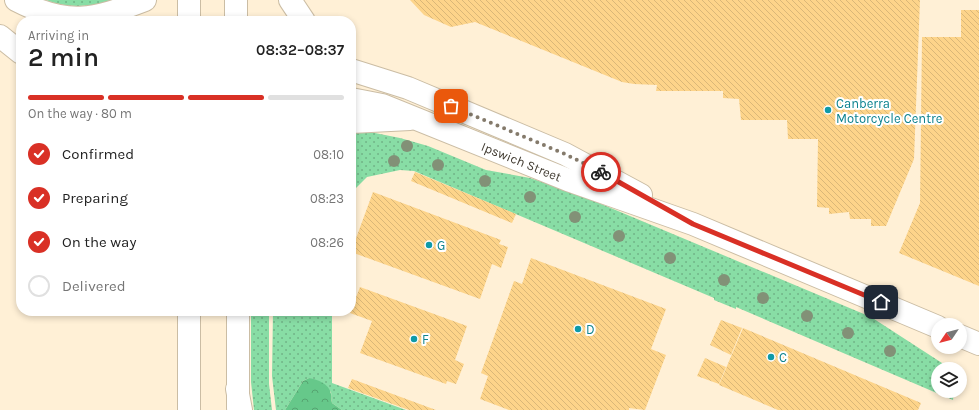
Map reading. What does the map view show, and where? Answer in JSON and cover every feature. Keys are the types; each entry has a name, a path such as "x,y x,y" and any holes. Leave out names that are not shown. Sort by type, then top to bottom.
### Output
{"main road":[{"path":"12,0 29,16"},
{"path":"16,0 56,16"},
{"path":"98,16 145,0"},
{"path":"189,0 189,16"},
{"path":"236,0 236,16"},
{"path":"290,0 301,16"},
{"path":"0,36 16,49"},
{"name":"Ipswich Street","path":"356,71 408,88 565,154 609,176 693,224"},
{"name":"Ipswich Street","path":"356,100 382,105 568,180 693,224 931,324"},
{"path":"356,122 418,119"},
{"path":"238,316 238,410"},
{"path":"186,317 189,410"},
{"path":"967,339 979,344"},
{"path":"237,389 241,410"}],"green space":[{"path":"46,0 113,0 97,4 71,6"},
{"path":"356,131 365,131 400,138 428,146 486,170 530,178 575,193 871,317 940,362 931,362 931,391 736,307 736,309 714,300 714,298 414,171 400,170 367,177 356,188"},
{"path":"251,316 269,316 269,384 272,410 254,410 251,382"},
{"path":"273,316 332,316 332,383 406,410 342,410 332,403 331,392 309,378 303,381 285,410 276,410 272,376"},
{"path":"309,378 326,385 330,390 332,403 342,410 285,410 303,381"}],"building":[{"name":"Canberra Motorcycle Centre","path":"410,0 920,0 914,159 886,226 871,226 871,219 850,219 849,212 829,214 829,208 817,207 818,139 788,139 787,120 741,120 739,99 723,98 723,91 656,91 657,85 622,82 475,22 451,27 424,15"},
{"path":"961,10 979,10 979,286 899,253 920,203 922,37 961,37"},
{"path":"415,172 516,214 512,223 411,181"},
{"name":"G","path":"373,192 501,240 499,244 508,247 501,268 492,264 480,299 356,254 356,238"},
{"name":"D","path":"531,258 666,309 651,349 666,355 645,410 629,408 629,410 509,410 480,399 488,376 481,373 514,281 522,284"},
{"name":"F","path":"360,287 467,326 455,360 464,364 456,384 447,381 446,384 360,353 372,321 356,315 356,297"},
{"path":"721,320 742,328 731,355 710,345"},
{"name":"C","path":"743,328 921,403 918,410 778,410 719,385"},
{"path":"705,358 726,367 719,384 697,376"},
{"path":"352,379 436,410 409,410 348,388"}],"way so far":[{"path":"451,106 565,154 601,172"}],"place":[{"name":"Canberra Motorcycle Centre","path":"828,110"},
{"name":"G","path":"429,245"},
{"name":"D","path":"578,329"},
{"name":"F","path":"414,339"},
{"name":"C","path":"771,357"}],"route":[{"path":"601,172 693,224 881,302"}]}
